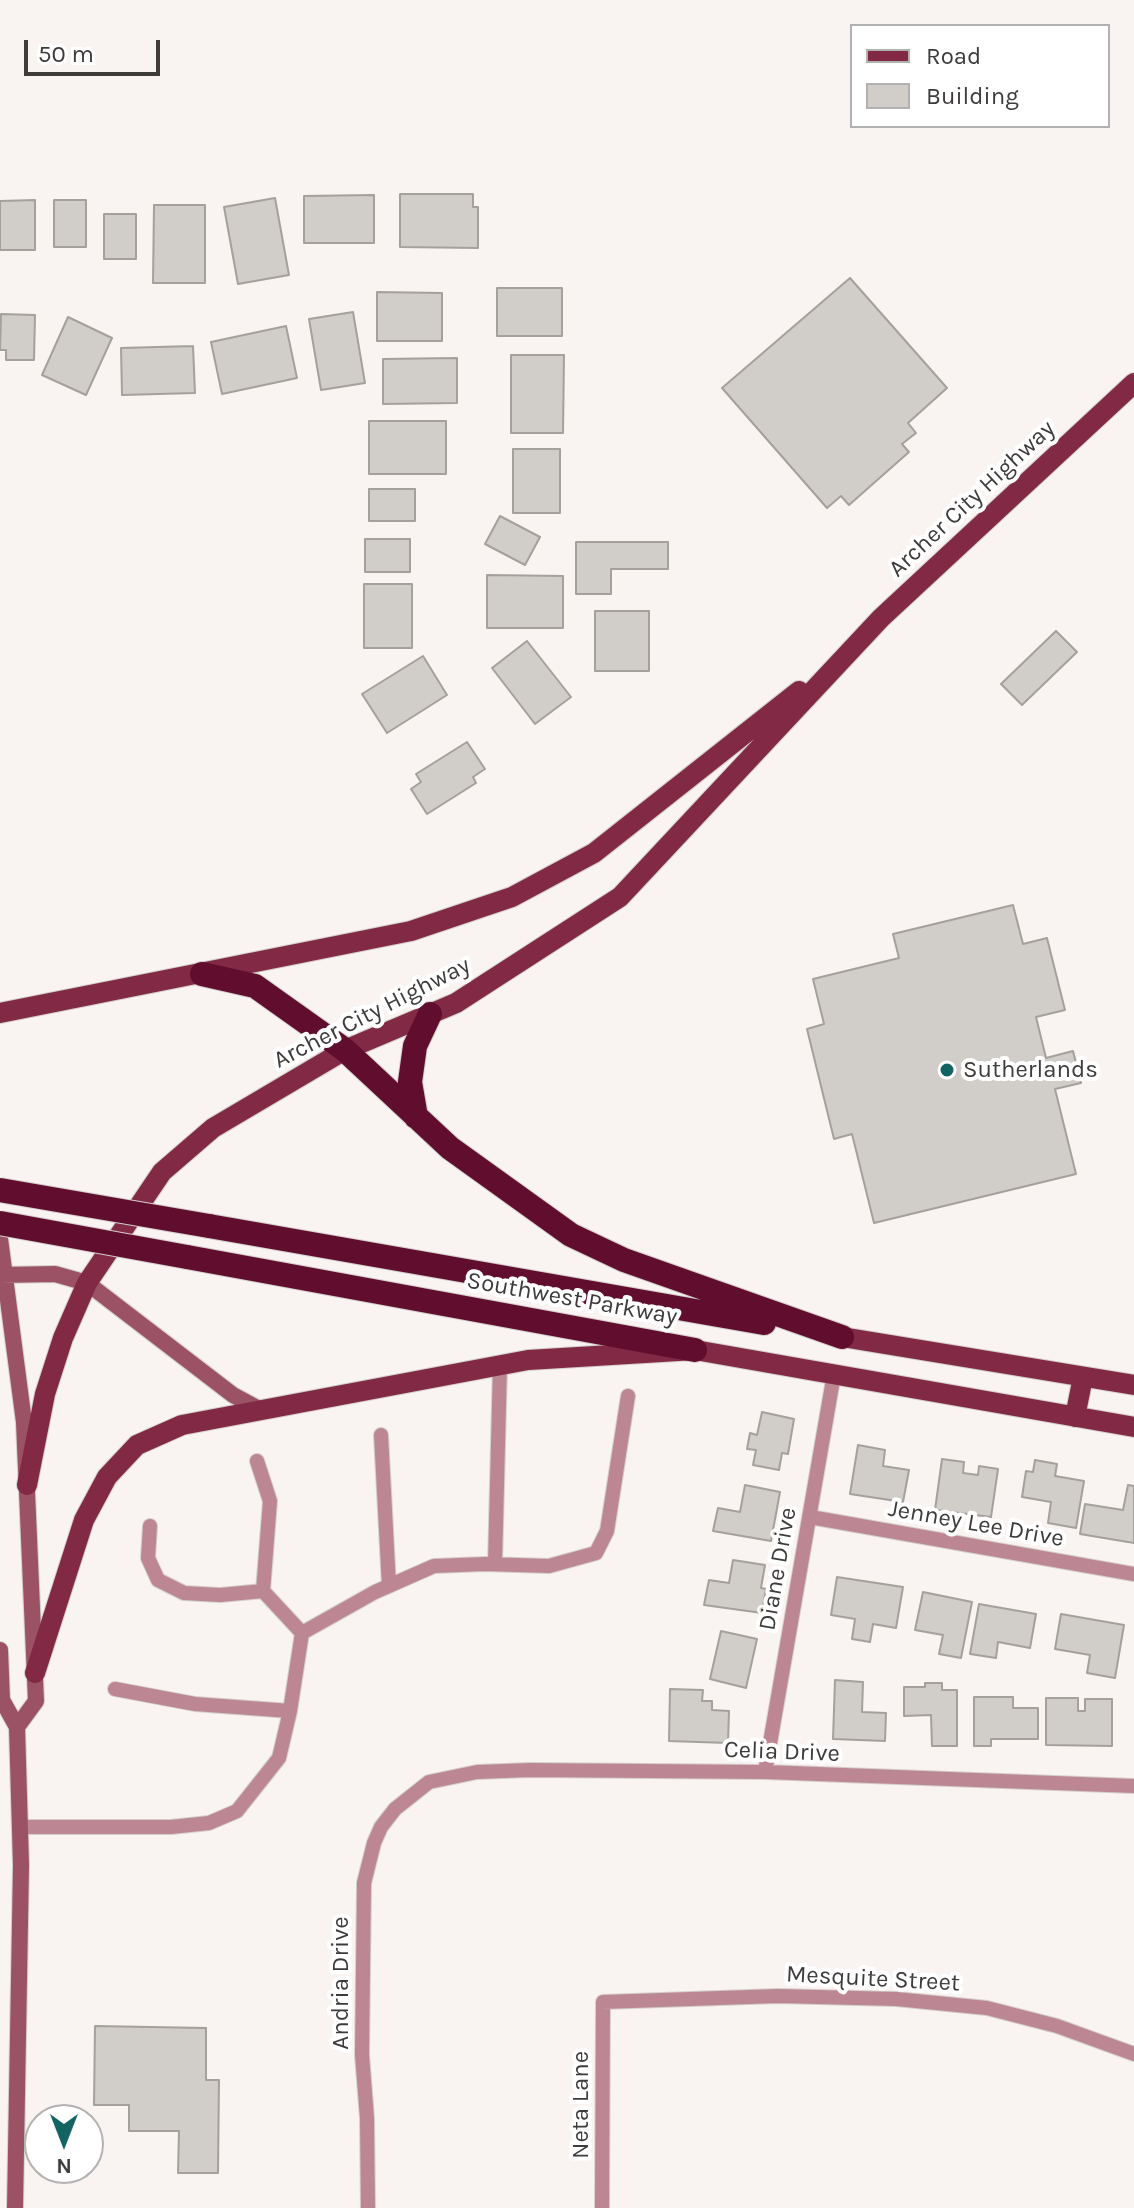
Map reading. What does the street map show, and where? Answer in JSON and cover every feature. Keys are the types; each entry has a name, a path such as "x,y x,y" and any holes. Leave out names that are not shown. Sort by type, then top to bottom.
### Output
{"highway":[{"path":"202,974 255,986 345,1050 450,1148 571,1235 637,1265 842,1337"},
{"path":"416,1117 410,1082 415,1046 430,1014"},
{"name":"Southwest Parkway","path":"0,1190 842,1337"},
{"name":"Southwest Parkway","path":"0,1223 695,1350"}],"main road":[{"name":"Archer City Highway","path":"27,1485 45,1394 63,1338 87,1283 162,1172 213,1128 345,1050 468,995 620,897 881,618 1134,383"},
{"name":"Archer City Highway","path":"0,1013 411,931 512,897 594,853 847,655"},
{"path":"0,1239 24,1422 36,1701 17,1727"},
{"path":"3,1275 55,1274 87,1283 233,1395 259,1409"},
{"name":"Southwest Parkway","path":"842,1337 1134,1385"},
{"path":"35,1673 84,1520 107,1477 137,1445 182,1425 528,1360 695,1350"},
{"name":"Southwest Parkway","path":"695,1350 1134,1427"},
{"path":"1075,1417 1083,1377"},
{"path":"0,1650 2,1700 17,1727 20,1827 15,2208"}],"street":[{"path":"495,1564 500,1365"},
{"name":"Diane Drive","path":"765,1772 834,1374"},
{"path":"302,1633 389,1586 434,1566 549,1566 596,1553 607,1531 628,1396"},
{"path":"381,1435 389,1586"},
{"path":"257,1461 270,1501 263,1591 302,1633"},
{"name":"Jenney Lee Drive","path":"810,1517 1134,1574"},
{"path":"150,1526 148,1558 158,1580 184,1593 220,1595 263,1591"},
{"path":"20,1827 171,1827 209,1823 237,1811 279,1758 302,1633"},
{"path":"115,1689 195,1704 290,1711"},
{"name":"Celia Drive","path":"429,1782 477,1772 517,1770 765,1772 1134,1786"},
{"name":"Andria Drive","path":"368,2208 362,2055 364,1883 381,1827 395,1809 429,1782"},
{"name":"Mesquite Street","path":"603,2002 778,1996 896,1999 987,2008 1057,2026 1134,2054"},
{"name":"Neta Lane","path":"602,2208 603,2002"}],"building":[{"path":"400,194 473,194 473,207 478,207 478,248 400,247"},
{"path":"374,195 374,243 304,243 304,196"},
{"path":"275,198 289,275 238,284 224,207"},
{"path":"35,200 35,250 0,250 0,201"},
{"path":"54,200 86,200 86,247 54,247"},
{"path":"154,205 205,205 205,283 153,283"},
{"path":"104,214 136,214 136,259 104,259"},
{"path":"850,278 947,388 908,423 916,433 902,444 909,452 849,505 841,496 827,508 722,388"},
{"path":"497,288 562,288 562,336 497,336"},
{"path":"377,292 442,293 442,341 377,341"},
{"path":"353,312 365,383 321,390 309,319"},
{"path":"1,314 35,315 34,360 6,360 6,350 0,350"},
{"path":"68,317 112,338 86,395 42,375"},
{"path":"286,326 297,378 222,394 211,342"},
{"path":"193,346 195,393 122,395 121,348"},
{"path":"511,355 564,355 563,433 511,433"},
{"path":"457,358 457,403 383,404 383,359"},
{"path":"369,421 446,421 446,474 369,474"},
{"path":"513,449 560,449 560,513 513,513"},
{"path":"369,489 415,489 415,521 369,521"},
{"path":"500,516 540,537 525,565 485,544"},
{"path":"365,539 410,539 410,572 365,572"},
{"path":"576,542 668,542 668,569 611,569 611,594 576,594"},
{"path":"487,575 563,576 563,628 487,628"},
{"path":"364,584 412,584 412,648 364,648"},
{"path":"595,611 649,611 649,671 595,671"},
{"path":"1056,631 1077,652 1022,705 1001,684"},
{"path":"527,641 571,697 535,724 492,668"},
{"path":"423,656 447,695 387,733 362,694"},
{"path":"467,742 485,769 473,777 476,783 427,814 411,789 421,782 416,774"},
{"name":"Sutherlands","path":"1013,905 1023,944 1047,938 1065,1010 1036,1017 1046,1058 1073,1051 1081,1083 1055,1089 1076,1174 874,1223 852,1134 834,1139 807,1029 824,1024 813,979 899,958 893,934"},
{"path":"762,1412 794,1419 788,1454 782,1453 779,1470 753,1465 756,1450 747,1449 750,1433 757,1435"},
{"path":"858,1445 885,1450 883,1466 909,1470 903,1502 850,1494"},
{"path":"942,1459 964,1462 963,1473 978,1475 979,1466 998,1469 991,1517 935,1510"},
{"path":"1035,1460 1057,1464 1055,1476 1084,1481 1076,1528 1048,1523 1051,1502 1022,1497 1026,1471 1033,1472"},
{"path":"745,1485 780,1492 771,1541 713,1531 718,1508 740,1512"},
{"path":"1128,1485 1134,1486 1134,1543 1080,1534 1085,1504 1123,1510"},
{"path":"733,1560 765,1565 761,1588 766,1589 762,1613 704,1605 709,1580 729,1583"},
{"path":"837,1577 903,1587 896,1628 873,1624 870,1642 852,1639 855,1619 831,1615"},
{"path":"923,1592 972,1602 961,1658 939,1654 943,1635 915,1630"},
{"path":"979,1604 1036,1614 1030,1648 998,1642 996,1658 970,1654"},
{"path":"1061,1614 1124,1625 1115,1678 1087,1673 1090,1655 1055,1649"},
{"path":"721,1631 757,1639 746,1688 710,1679"},
{"path":"835,1680 863,1682 862,1712 886,1713 885,1741 833,1739"},
{"path":"925,1683 942,1683 942,1690 957,1690 957,1746 932,1746 931,1715 904,1716 904,1687 925,1687"},
{"path":"670,1689 703,1690 702,1701 712,1701 712,1710 729,1711 728,1743 669,1741"},
{"path":"974,1697 1013,1697 1013,1708 1038,1708 1038,1739 991,1739 991,1746 974,1746"},
{"path":"1046,1698 1078,1698 1078,1711 1085,1711 1085,1699 1112,1699 1112,1746 1046,1745"},
{"path":"95,2026 206,2028 206,2080 219,2080 218,2173 178,2173 179,2131 129,2131 129,2105 94,2104"}],"place":[{"name":"Sutherlands","path":"947,1070"}]}
